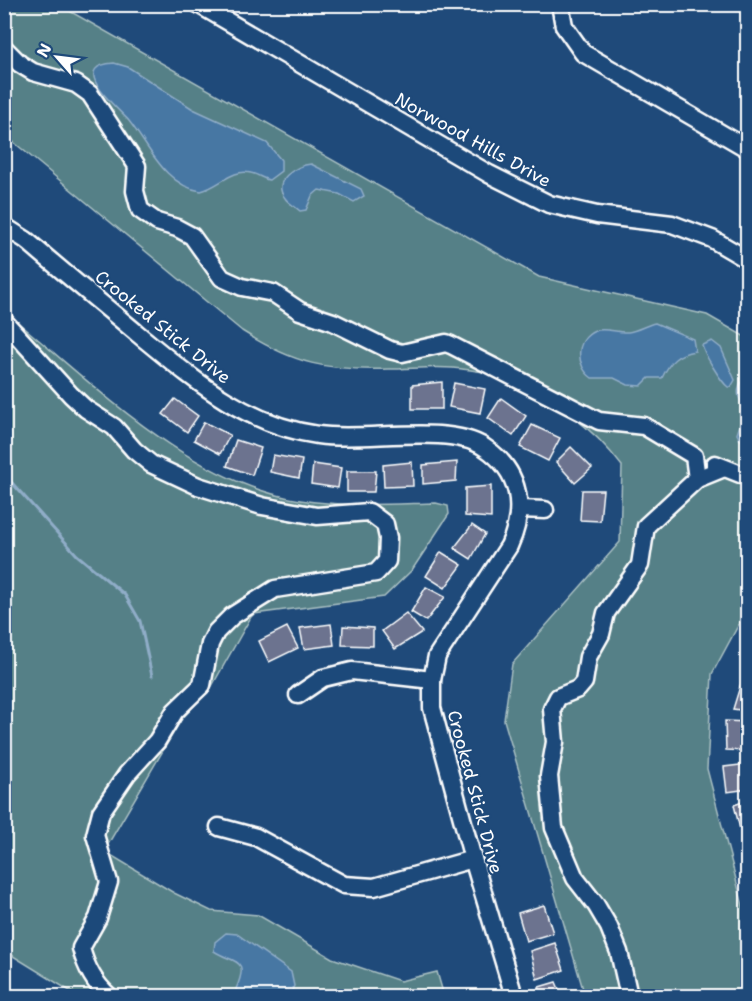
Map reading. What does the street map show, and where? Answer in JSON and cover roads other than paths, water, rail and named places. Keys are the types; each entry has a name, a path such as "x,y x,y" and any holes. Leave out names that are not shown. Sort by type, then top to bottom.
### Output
{"street":[{"path":"560,4 564,26 583,53 747,149"},
{"name":"Norwood Hills Drive","path":"206,6 489,174 549,204 597,215 672,224 712,239 747,260"},
{"path":"4,48 20,64 33,72 76,84 90,94 137,165 135,191 140,210 156,222 177,228 192,236 222,278 242,287 273,293 300,311 355,331 390,350 402,352 446,343 599,421 644,426 694,456 747,477"},
{"name":"Crooked Stick Drive","path":"4,226 26,240 197,382 257,419 318,435 459,436 484,447 506,466 518,492 520,509 517,529 509,546 437,656 432,680 432,708 473,859 514,996"},
{"path":"4,321 71,395 86,409 114,427 134,450 151,464 198,486 262,506 317,516 369,512 380,518 388,538 387,561 376,573 274,589 232,616 213,638 202,685 175,711 157,741 127,774 101,812 95,835 109,882 98,918 81,948 85,964 98,986 109,996"},
{"path":"694,456 697,479"},
{"path":"630,996 619,952 609,927 575,878 554,828 549,776 555,742 552,709 558,696 578,689 584,682 589,652 600,634 610,603 640,565 646,526 697,479 724,468"},
{"path":"520,509 545,510"},
{"path":"298,695 323,678 352,671 432,680"},
{"path":"219,827 256,837 344,885 359,887 374,887 473,859"}],"water":[{"path":"114,63 128,67 193,109 267,143 281,160 281,171 269,180 251,173 238,173 201,191 188,188 177,181 159,163 129,121 99,89 94,72 100,66"},
{"path":"311,164 361,189 364,196 354,202 339,194 319,190 312,196 306,210 300,211 286,200 281,192 281,186 283,180 292,171"},
{"path":"655,323 693,339 695,351 675,359 662,378 649,378 641,386 628,385 614,378 592,378 587,373 580,361 580,354 583,341 588,335 599,330 631,331"},
{"path":"712,341 721,348 735,380 731,387 728,387 721,379 703,349 702,345"},
{"path":"747,380 748,443 740,440 737,434 745,410 738,390 741,382"},
{"path":"226,933 237,934 291,972 294,986 290,995 239,996 236,989 240,979 240,966 214,951 215,942"}],"waterway":[{"path":"4,474 77,555 125,595 140,621 152,676"}]}
